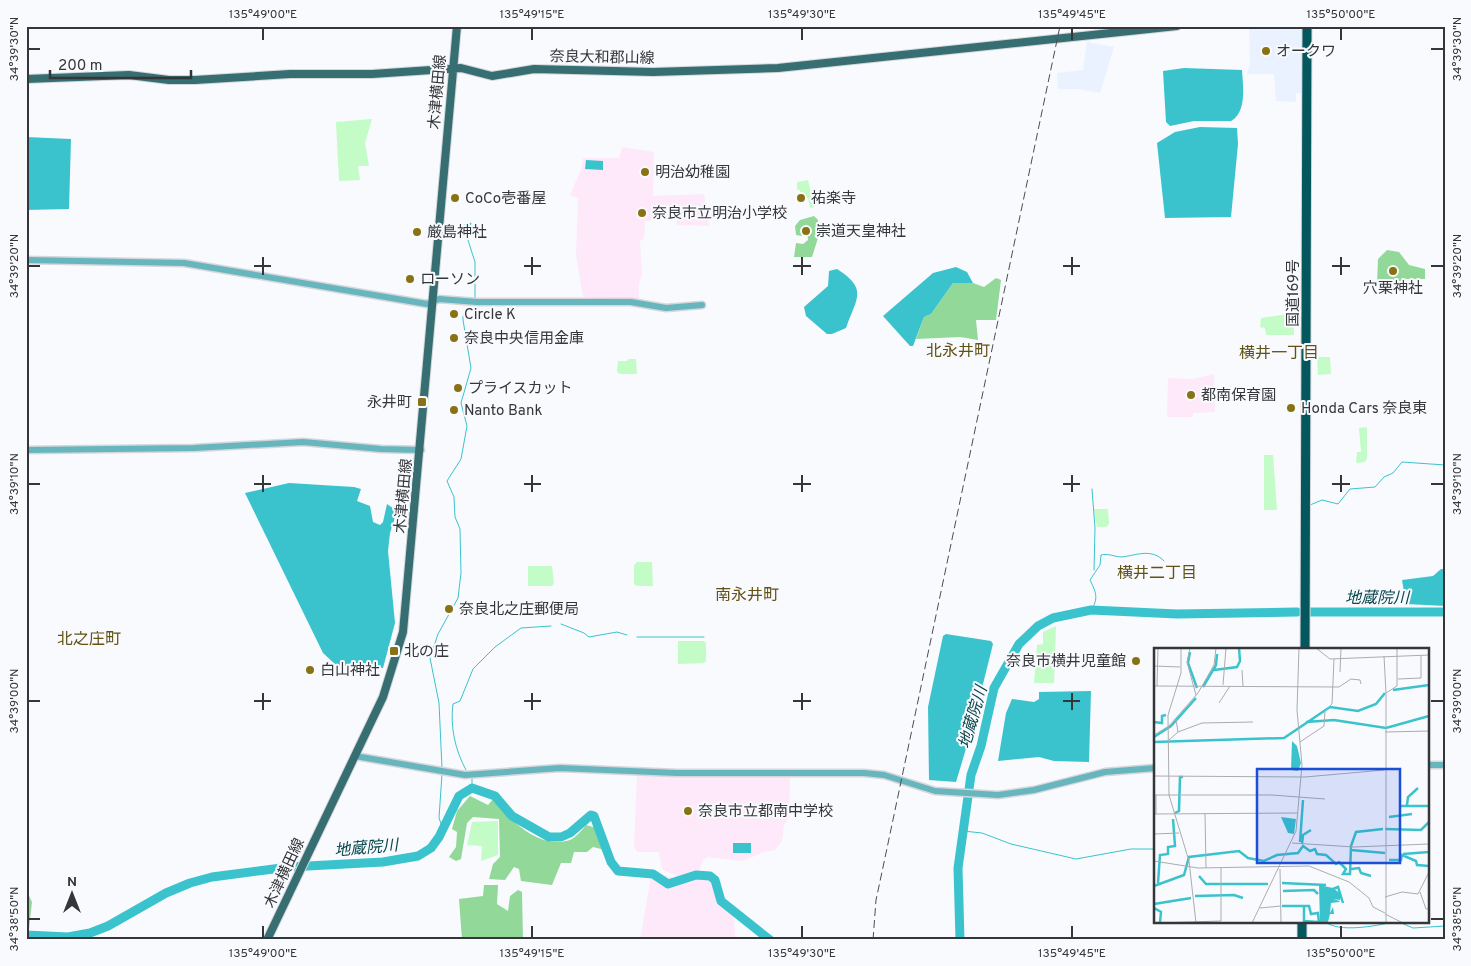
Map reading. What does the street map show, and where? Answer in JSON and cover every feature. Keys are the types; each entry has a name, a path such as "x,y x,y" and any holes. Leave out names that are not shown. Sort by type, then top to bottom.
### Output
{"highway":[{"name":"国道169号","path":"1305,648 1307,26"},
{"path":"1302,924 1302,940"}],"main road":[{"name":"木津横田線","path":"267,940 382,697 403,632 421,450 457,26"},
{"name":"奈良大和郡山線","path":"26,79 130,75 169,80 195,80 290,74 372,74 453,69 467,69 492,76 534,69 660,72 778,68 1177,26"}],"street":[{"path":"26,260 184,263 426,304 439,299 478,302 631,302 666,308 702,305"},
{"path":"26,450 194,448 303,442 381,449 421,450"},
{"path":"355,756 441,773 465,775 560,768 677,774 864,773 884,775 935,791 974,794 1018,793 1104,772 1154,768"},
{"path":"1428,765 1445,764"}],"shaded area":[{"path":"1249,26 1305,26 1304,93 1296,93 1296,102 1276,101 1274,74 1247,74 1250,65"},
{"path":"1087,42 1114,47 1100,93 1077,89 1058,89 1057,73 1083,70"},
{"path":"622,147 654,152 653,196 704,194 709,226 677,225 677,220 664,218 645,221 644,239 640,240 642,275 639,284 639,299 583,297 576,255 578,198 570,195 582,167 583,158 619,158"},
{"name":"都南保育園","path":"1214,374 1215,412 1193,413 1193,417 1167,417 1168,378 1193,379"},
{"path":"637,776 790,776 789,818 784,825 782,841 775,850 764,852 743,861 707,857 703,860 699,872 686,881 662,869 659,852 637,852 634,847"},
{"path":"652,871 689,883 702,876 714,879 720,901 734,916 735,935 741,940 640,940"}],"green space":[{"path":"372,119 365,143 369,166 358,166 360,180 339,181 336,122"},
{"path":"808,180 814,207 810,208 808,198 801,199 800,190 797,190 797,182"},
{"name":"崇道天皇神社","path":"814,216 818,220 818,238 812,257 794,257 796,243 803,244 808,240 807,229 803,227 801,229 802,236 796,235 795,226 800,220"},
{"path":"1387,250 1399,252 1409,265 1425,269 1425,279 1406,279 1391,292 1377,285 1378,259"},
{"path":"996,278 1001,280 996,320 976,320 978,340 960,337 916,339 924,317 931,314 953,283 973,283 984,287"},
{"path":"1294,313 1294,335 1266,335 1265,328 1260,327 1261,318"},
{"path":"1319,357 1330,357 1331,374 1318,375 1317,359"},
{"path":"628,359 636,359 637,374 620,374 617,372 618,361 627,361"},
{"path":"1367,427 1367,458 1365,462 1356,463 1357,452 1361,452 1359,428"},
{"path":"1264,455 1273,455 1277,510 1264,510"},
{"path":"1094,509 1108,509 1109,524 1106,527 1097,527"},
{"path":"637,562 652,562 653,586 637,586 634,584 634,565"},
{"path":"528,566 552,566 554,584 552,586 528,586"},
{"path":"1056,626 1054,683 1034,683 1037,645 1043,644 1043,632"},
{"path":"678,641 704,641 706,643 706,661 704,663 678,664"},
{"path":"470,796 488,805 493,799 518,825 538,838 549,841 561,842 572,839 586,825 600,829 613,860 610,861 601,849 593,847 587,852 574,852 571,863 561,863 552,885 521,881 519,869 514,867 505,880 489,879 493,864 500,857 499,819 473,817 467,823 461,859 456,861 449,857 456,847 457,832 452,829 457,811"},
{"path":"498,821 498,855 481,861 482,846 467,845 472,822"},
{"path":"484,885 498,885 497,904 508,911 510,896 518,890 522,892 523,940 462,940 459,899 483,896"},
{"path":"26,889 32,902 29,930 26,929"}],"water":[{"path":"1184,68 1242,70 1243,98 1240,111 1236,117 1231,121 1194,121 1170,126 1166,122 1163,71"},
{"path":"1200,127 1237,128 1238,144 1231,217 1165,218 1157,143 1175,132"},
{"path":"26,137 71,139 69,209 26,210"},
{"path":"586,160 603,161 603,170 585,169"},
{"path":"956,267 967,272 973,283 953,283 931,314 924,317 913,346 910,346 883,316 933,273"},
{"path":"837,269 853,282 857,294 856,301 846,328 832,334 827,334 806,316 804,307 828,286 829,271"},
{"path":"289,483 361,489 357,501 370,506 373,522 380,525 383,522 387,504 397,511 390,533 388,551 395,623 383,668 337,666 323,653 245,493"},
{"path":"1441,569 1445,569 1445,606 1406,604 1402,580 1433,576"},
{"path":"946,634 991,641 993,644 971,732 956,782 929,780 928,707 943,636"},
{"path":"1091,691 1089,762 1054,761 1039,757 998,761 1006,713 1012,699 1034,702 1039,699 1039,692"},
{"path":"733,843 751,843 751,853 733,853"}],"waterway":[{"path":"446,231 471,223 467,237 475,262 475,299"},
{"path":"442,768 439,703 430,658 438,634 458,598 461,573 460,529 455,517 454,497 447,481 461,459 467,426 461,403 471,368 463,320 463,316 469,310"},
{"path":"1310,505 1322,500 1338,504 1350,489 1375,487 1384,477 1393,473 1402,462 1445,465"},
{"path":"1092,489 1095,528 1094,570"},
{"path":"1091,610 1096,595 1090,580 1100,565 1101,555 1122,557 1149,553 1164,561"},
{"name":"地蔵院川","path":"960,940 958,868 971,775 981,746 994,688 1019,644 1038,626 1053,618 1091,610 1177,614 1297,612"},
{"name":"地蔵院川","path":"1310,612 1445,612"},
{"path":"561,624 584,633 589,637 617,632 627,635"},
{"path":"466,770 454,738 452,712 453,704 460,701 473,669 495,647 521,628 551,626"},
{"path":"637,637 704,637"},
{"path":"442,774 439,818 443,829"},
{"path":"472,779 472,788"},
{"name":"地蔵院川","path":"26,935 68,937 90,933 108,926 166,893 190,883 212,877 289,867 383,862 418,856 431,848 439,837 459,796 472,788 495,796 512,816 549,837 561,837 570,833 591,815 594,816 611,862 618,871 653,874 668,884 696,875 710,876 715,880 721,901 770,940"},
{"path":"963,831 982,833 1011,844 1076,859 1131,849 1154,849"},
{"path":"1329,924 1348,928 1382,924"},
{"path":"1404,924 1413,928 1445,926"}],"railway":[{"path":"873,940 876,900 1060,26"}],"place":[{"name":"オークワ","path":"1266,51"},
{"name":"明治幼稚園","path":"645,172"},
{"name":"CoCo壱番屋","path":"455,198"},
{"name":"祐楽寺","path":"801,198"},
{"name":"奈良市立明治小学校","path":"642,213"},
{"name":"崇道天皇神社","path":"806,231"},
{"name":"厳島神社","path":"417,232"},
{"name":"穴栗神社","path":"1393,271"},
{"name":"ローソン","path":"410,279"},
{"name":"Circle K","path":"454,314"},
{"name":"奈良中央信用金庫","path":"454,338"},
{"name":"プライスカット","path":"458,388"},
{"name":"都南保育園","path":"1191,395"},
{"name":"永井町","path":"422,402"},
{"name":"Honda Cars 奈良東","path":"1291,408"},
{"name":"Nanto Bank","path":"454,410"},
{"name":"奈良北之庄郵便局","path":"449,609"},
{"name":"北の庄","path":"394,651"},
{"name":"奈良市横井児童館","path":"1136,661"},
{"name":"白山神社","path":"310,670"},
{"name":"奈良市立都南中学校","path":"688,811"}],"district":[{"name":"北永井町","path":"958,350"},
{"name":"横井一丁目","path":"1279,352"},
{"name":"横井二丁目","path":"1157,572"},
{"name":"南永井町","path":"747,594"},
{"name":"北之庄町","path":"89,638"}]}
